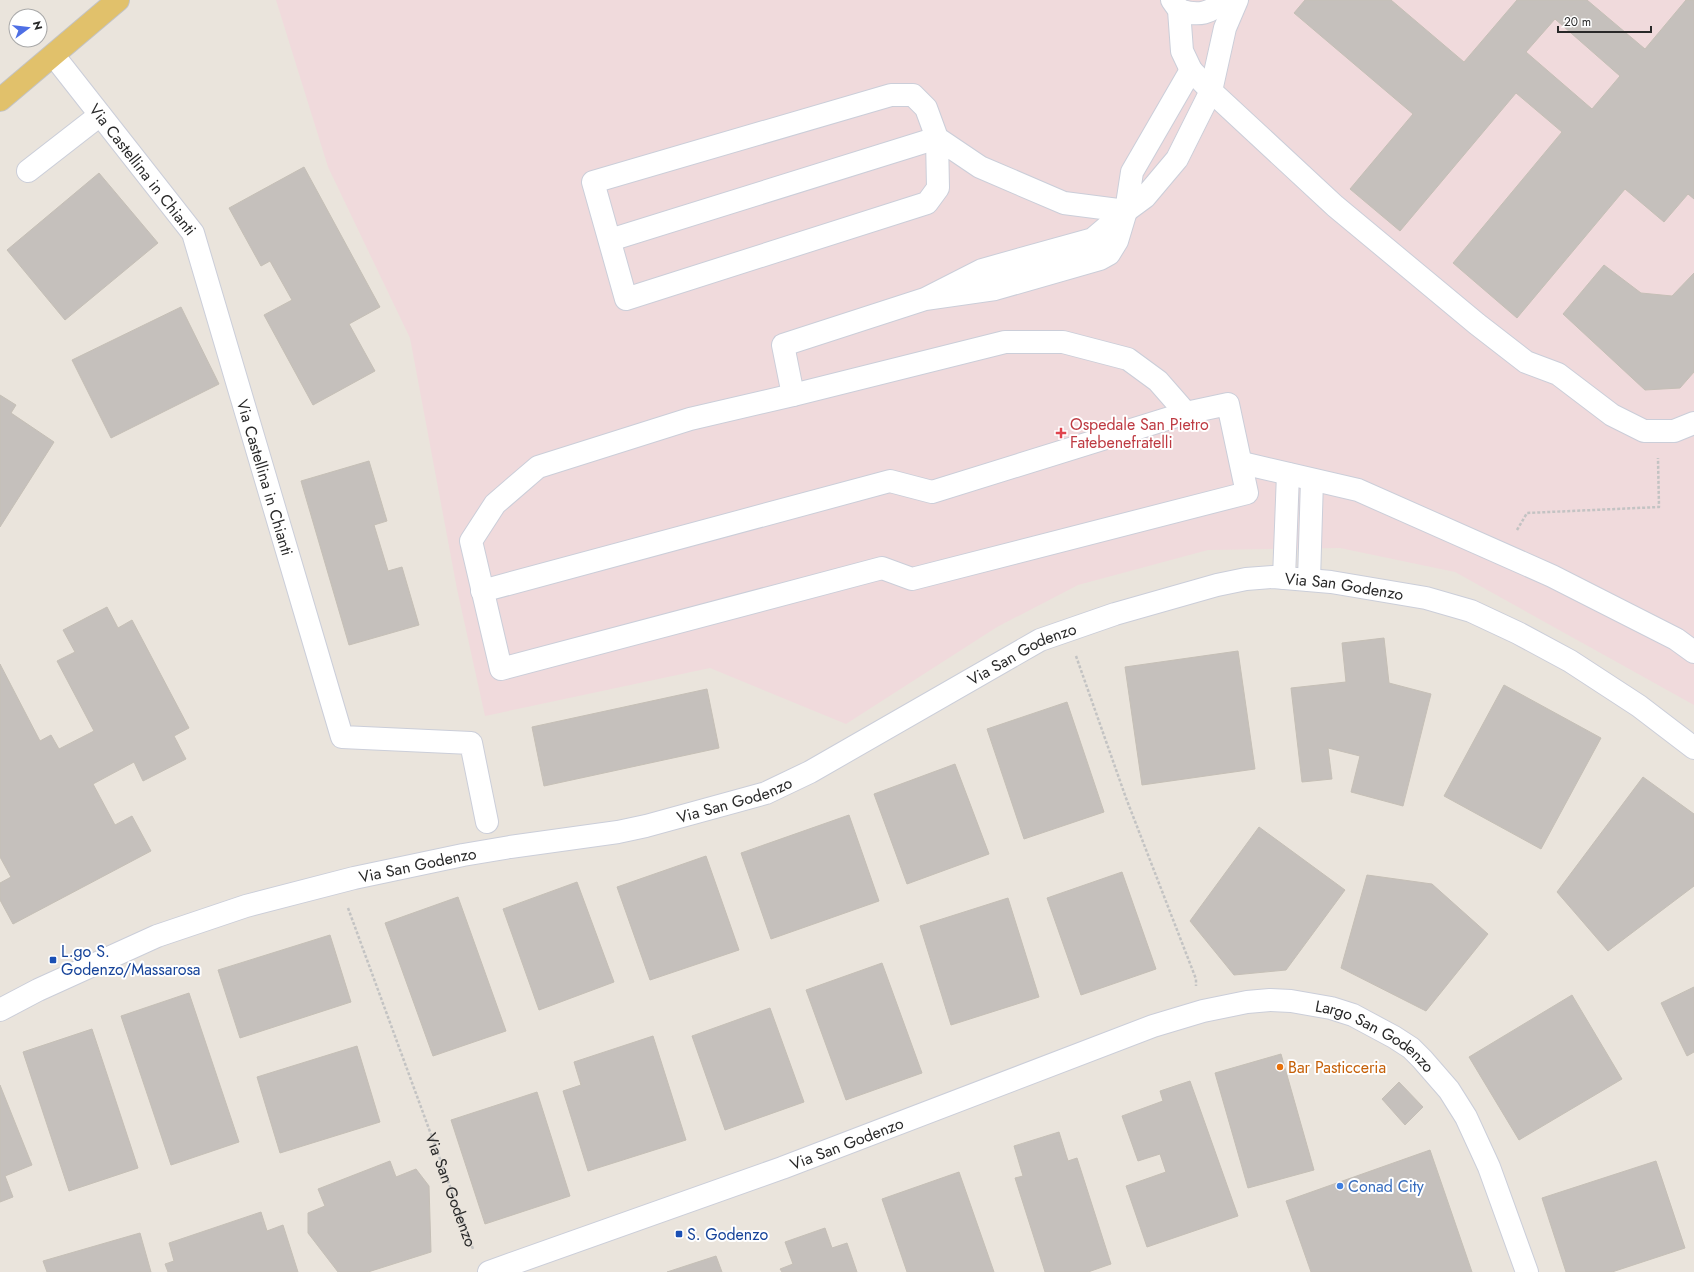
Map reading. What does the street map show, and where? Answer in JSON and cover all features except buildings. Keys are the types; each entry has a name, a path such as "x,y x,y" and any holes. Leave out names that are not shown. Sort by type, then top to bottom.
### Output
{"main road":[{"path":"0,100 54,56 118,0"}],"street":[{"path":"1175,5 1193,15 1213,10 1227,0"},
{"path":"937,138 980,167 1064,203 1126,211 1144,197 1177,159 1211,91 1224,28 1237,0"},
{"path":"1175,5 1182,51 1191,70 1211,91 1335,206 1477,324 1526,362 1558,374 1612,415 1644,431 1674,431 1694,423"},
{"name":"Via Castellina in Chianti","path":"54,56 194,233 342,737 471,743 487,822"},
{"path":"793,395 783,345 925,299 995,289 1100,259 1109,254 1117,241 1126,211 1132,172 1191,70"},
{"path":"891,95 912,95 926,108 937,138 938,188 927,204 626,299 593,182 891,95"},
{"path":"28,171 100,115"},
{"path":"610,240 937,138"},
{"path":"482,591 890,481 932,492 1186,413 1228,404 1242,463 1247,494 912,579 882,568 501,669 482,591 471,542 495,504 538,467 690,419 1005,342 1062,342 1128,359 1158,380 1186,413"},
{"path":"1242,463 1358,490 1552,576 1676,639 1694,652"},
{"path":"1284,578 1288,474"},
{"path":"1309,580 1312,480"},
{"name":"Via San Godenzo","path":"0,1010 45,987 157,936 246,906 338,882 493,849 618,832 661,823 744,800 780,787 810,772 1040,640 1115,614 1217,585 1246,579 1284,578 1346,584 1426,598 1454,605 1486,617 1570,661 1644,710 1694,748"},
{"name":"Largo San Godenzo","path":"1203,1011 1247,1002 1270,1000 1291,1001 1331,1008 1353,1015 1411,1048 1449,1090 1466,1117 1489,1167 1527,1272"},
{"name":"Via San Godenzo","path":"489,1272 782,1168 1153,1026 1203,1011"}],"path":[{"path":"1502,554 1527,513 1659,507 1658,431"},
{"name":"Via San Godenzo","path":"1077,659 1129,805 1196,979"},
{"name":"Via San Godenzo","path":"338,882 474,1250"}],"shaded area":[{"name":"Ospedale San Pietro Fatebenefratelli","path":"276,0 1694,0 1694,705 1455,572 1340,548 1208,550 1078,585 997,627 846,724 710,668 485,716 457,589 410,338 328,167"}],"place":[{"name":"Ospedale San Pietro Fatebenefratelli","path":"1061,433"},
{"name":"L.go S. Godenzo/Massarosa","path":"53,960"},
{"name":"Bar Pasticceria","path":"1280,1067"},
{"name":"Conad City","path":"1340,1186"},
{"name":"S. Godenzo","path":"679,1234"}]}
